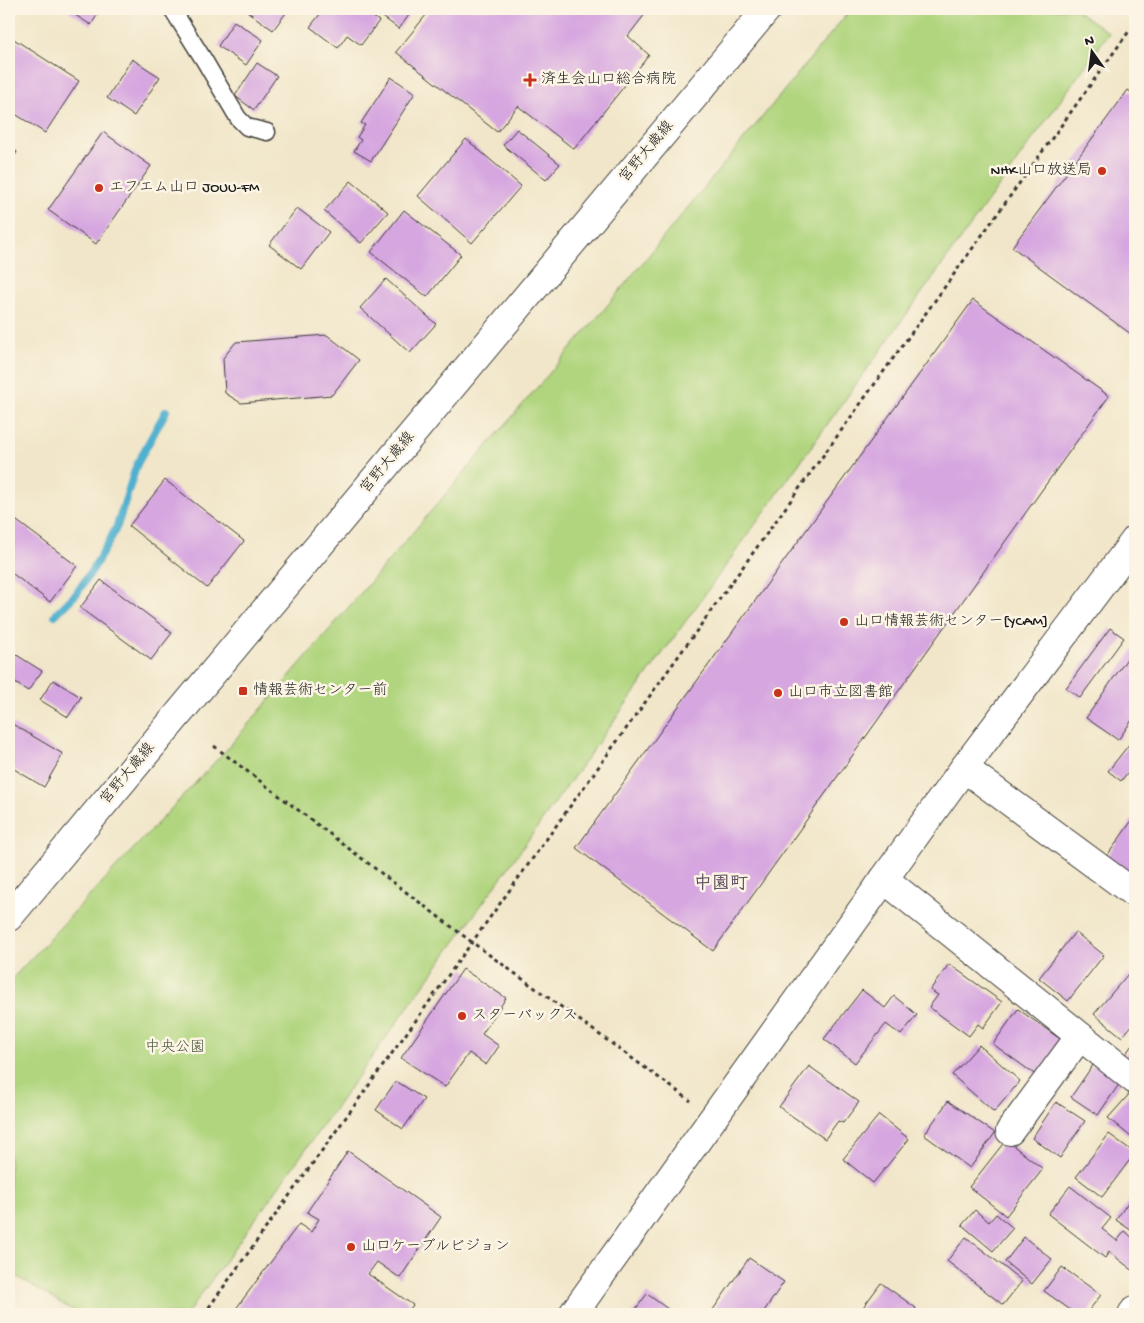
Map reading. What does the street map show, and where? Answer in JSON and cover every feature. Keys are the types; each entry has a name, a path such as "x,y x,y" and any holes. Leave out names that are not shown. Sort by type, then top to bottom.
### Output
{"street":[{"name":"宮野大歳線","path":"9,917 767,9"},
{"path":"574,1314 884,878 1135,540"},
{"path":"964,768 1135,894"},
{"path":"884,878 1135,1080"},
{"path":"1010,1131 1080,1036"},
{"path":"1132,1314 1135,1310"}],"lane":[{"path":"172,9 238,118 247,127 267,132"}],"path":[{"path":"204,1314 1130,30"},
{"path":"214,746 472,943 698,1106"}],"green space":[{"name":"中央公園","path":"851,9 1075,9 1109,33 187,1314 79,1314 9,1272 9,982 227,749 602,312"}],"building":[{"path":"70,9 101,9 91,25 69,11"},
{"path":"250,9 289,9 273,30 248,12"},
{"path":"324,9 362,9 379,21 361,45 347,35 338,48 310,27"},
{"path":"372,9 401,9 409,15 399,29"},
{"name":"済生会山口総合病院","path":"431,9 649,9 628,36 649,55 574,149 518,106 497,132 396,52"},
{"path":"234,21 263,40 246,65 218,46"},
{"path":"9,36 79,81 45,133 9,110"},
{"path":"132,59 160,77 134,116 107,98"},
{"path":"257,63 277,76 254,110 235,96"},
{"path":"391,77 415,93 371,161 354,151 361,140 357,137 365,125 361,123"},
{"name":"NHK山口放送局","path":"1128,90 1135,95 1135,337 1012,247"},
{"path":"517,129 560,164 546,180 503,145"},
{"name":"エフエム山口 JOUU-FM","path":"103,132 151,166 96,244 48,210"},
{"path":"466,139 521,186 472,243 418,196"},
{"path":"9,147 17,152 9,164"},
{"path":"351,181 388,212 361,243 324,211"},
{"path":"297,208 329,232 301,269 269,245"},
{"path":"404,210 461,255 427,297 371,252"},
{"path":"386,279 436,324 410,353 360,308"},
{"name":"山口情報芸術センター[YCAM]","path":"973,300 1109,396 713,951 576,848"},
{"path":"327,335 359,360 332,395 241,403 225,393 223,358 236,342"},
{"path":"165,480 244,541 207,588 129,526"},
{"path":"9,515 77,566 50,602 9,571"},
{"path":"101,580 172,633 151,660 80,608"},
{"path":"1110,628 1124,638 1080,698 1066,688"},
{"path":"1135,647 1135,716 1118,740 1086,718"},
{"path":"15,654 42,671 28,691 9,679 9,664"},
{"path":"53,680 81,697 68,717 40,700"},
{"path":"9,722 63,754 44,787 9,766"},
{"path":"1131,742 1135,746 1135,763 1121,781 1108,771"},
{"path":"1135,816 1135,883 1102,863"},
{"path":"1075,932 1104,955 1068,1001 1039,978"},
{"path":"949,964 1002,1002 983,1028 978,1024 969,1036 929,1007 938,995 930,990"},
{"name":"スターバックス","path":"463,969 506,998 482,1034 499,1046 486,1065 469,1053 445,1087 401,1058"},
{"path":"1128,974 1135,980 1135,1022 1122,1037 1094,1014"},
{"path":"862,990 885,1008 894,996 917,1015 901,1035 886,1024 855,1063 824,1039"},
{"path":"1018,1009 1063,1041 1037,1076 993,1044"},
{"path":"1135,1043 1135,1067 1123,1058"},
{"path":"979,1045 1020,1081 994,1112 952,1075"},
{"path":"1097,1059 1124,1077 1098,1115 1071,1097"},
{"path":"809,1066 859,1102 843,1123 838,1121 825,1139 779,1107"},
{"path":"396,1081 424,1099 403,1129 376,1110"},
{"path":"1132,1091 1135,1093 1135,1132 1131,1137 1108,1118"},
{"path":"948,1101 995,1133 970,1168 924,1135"},
{"path":"1056,1102 1085,1121 1060,1158 1032,1138"},
{"path":"879,1115 909,1139 873,1183 843,1159"},
{"path":"1109,1134 1135,1153 1102,1197 1076,1177"},
{"path":"1006,1140 1043,1169 1006,1216 969,1187"},
{"name":"山口ケーブルビジョン","path":"348,1151 441,1217 400,1278 377,1262 368,1274 413,1305 406,1314 232,1314 299,1224 311,1232 319,1219 307,1212"},
{"path":"1070,1186 1111,1218 1102,1229 1117,1241 1125,1231 1135,1240 1135,1272 1109,1252 1105,1258 1048,1214"},
{"path":"1135,1192 1135,1233 1116,1220"},
{"path":"975,1210 989,1222 996,1214 1013,1228 993,1251 962,1225"},
{"path":"966,1237 1022,1281 1003,1305 947,1261"},
{"path":"1024,1237 1052,1259 1032,1284 1005,1262"},
{"path":"749,1258 784,1282 762,1314 710,1314"},
{"path":"1062,1267 1101,1295 1086,1314 1076,1314 1044,1291"},
{"path":"881,1283 916,1308 912,1314 858,1314"},
{"path":"647,1294 675,1314 632,1314"}],"waterway":[{"path":"55,615 77,593 110,540 117,526 137,464 166,411"}],"place":[{"name":"済生会山口総合病院","path":"530,80"},
{"name":"NHK山口放送局","path":"1102,171"},
{"name":"エフエム山口 JOUU-FM","path":"99,188"},
{"name":"山口情報芸術センター[YCAM]","path":"844,622"},
{"name":"情報芸術センター前","path":"243,691"},
{"name":"山口市立図書館","path":"778,693"},
{"name":"スターバックス","path":"462,1016"},
{"name":"山口ケーブルビジョン","path":"351,1247"}],"district":[{"name":"中園町","path":"721,884"}]}
